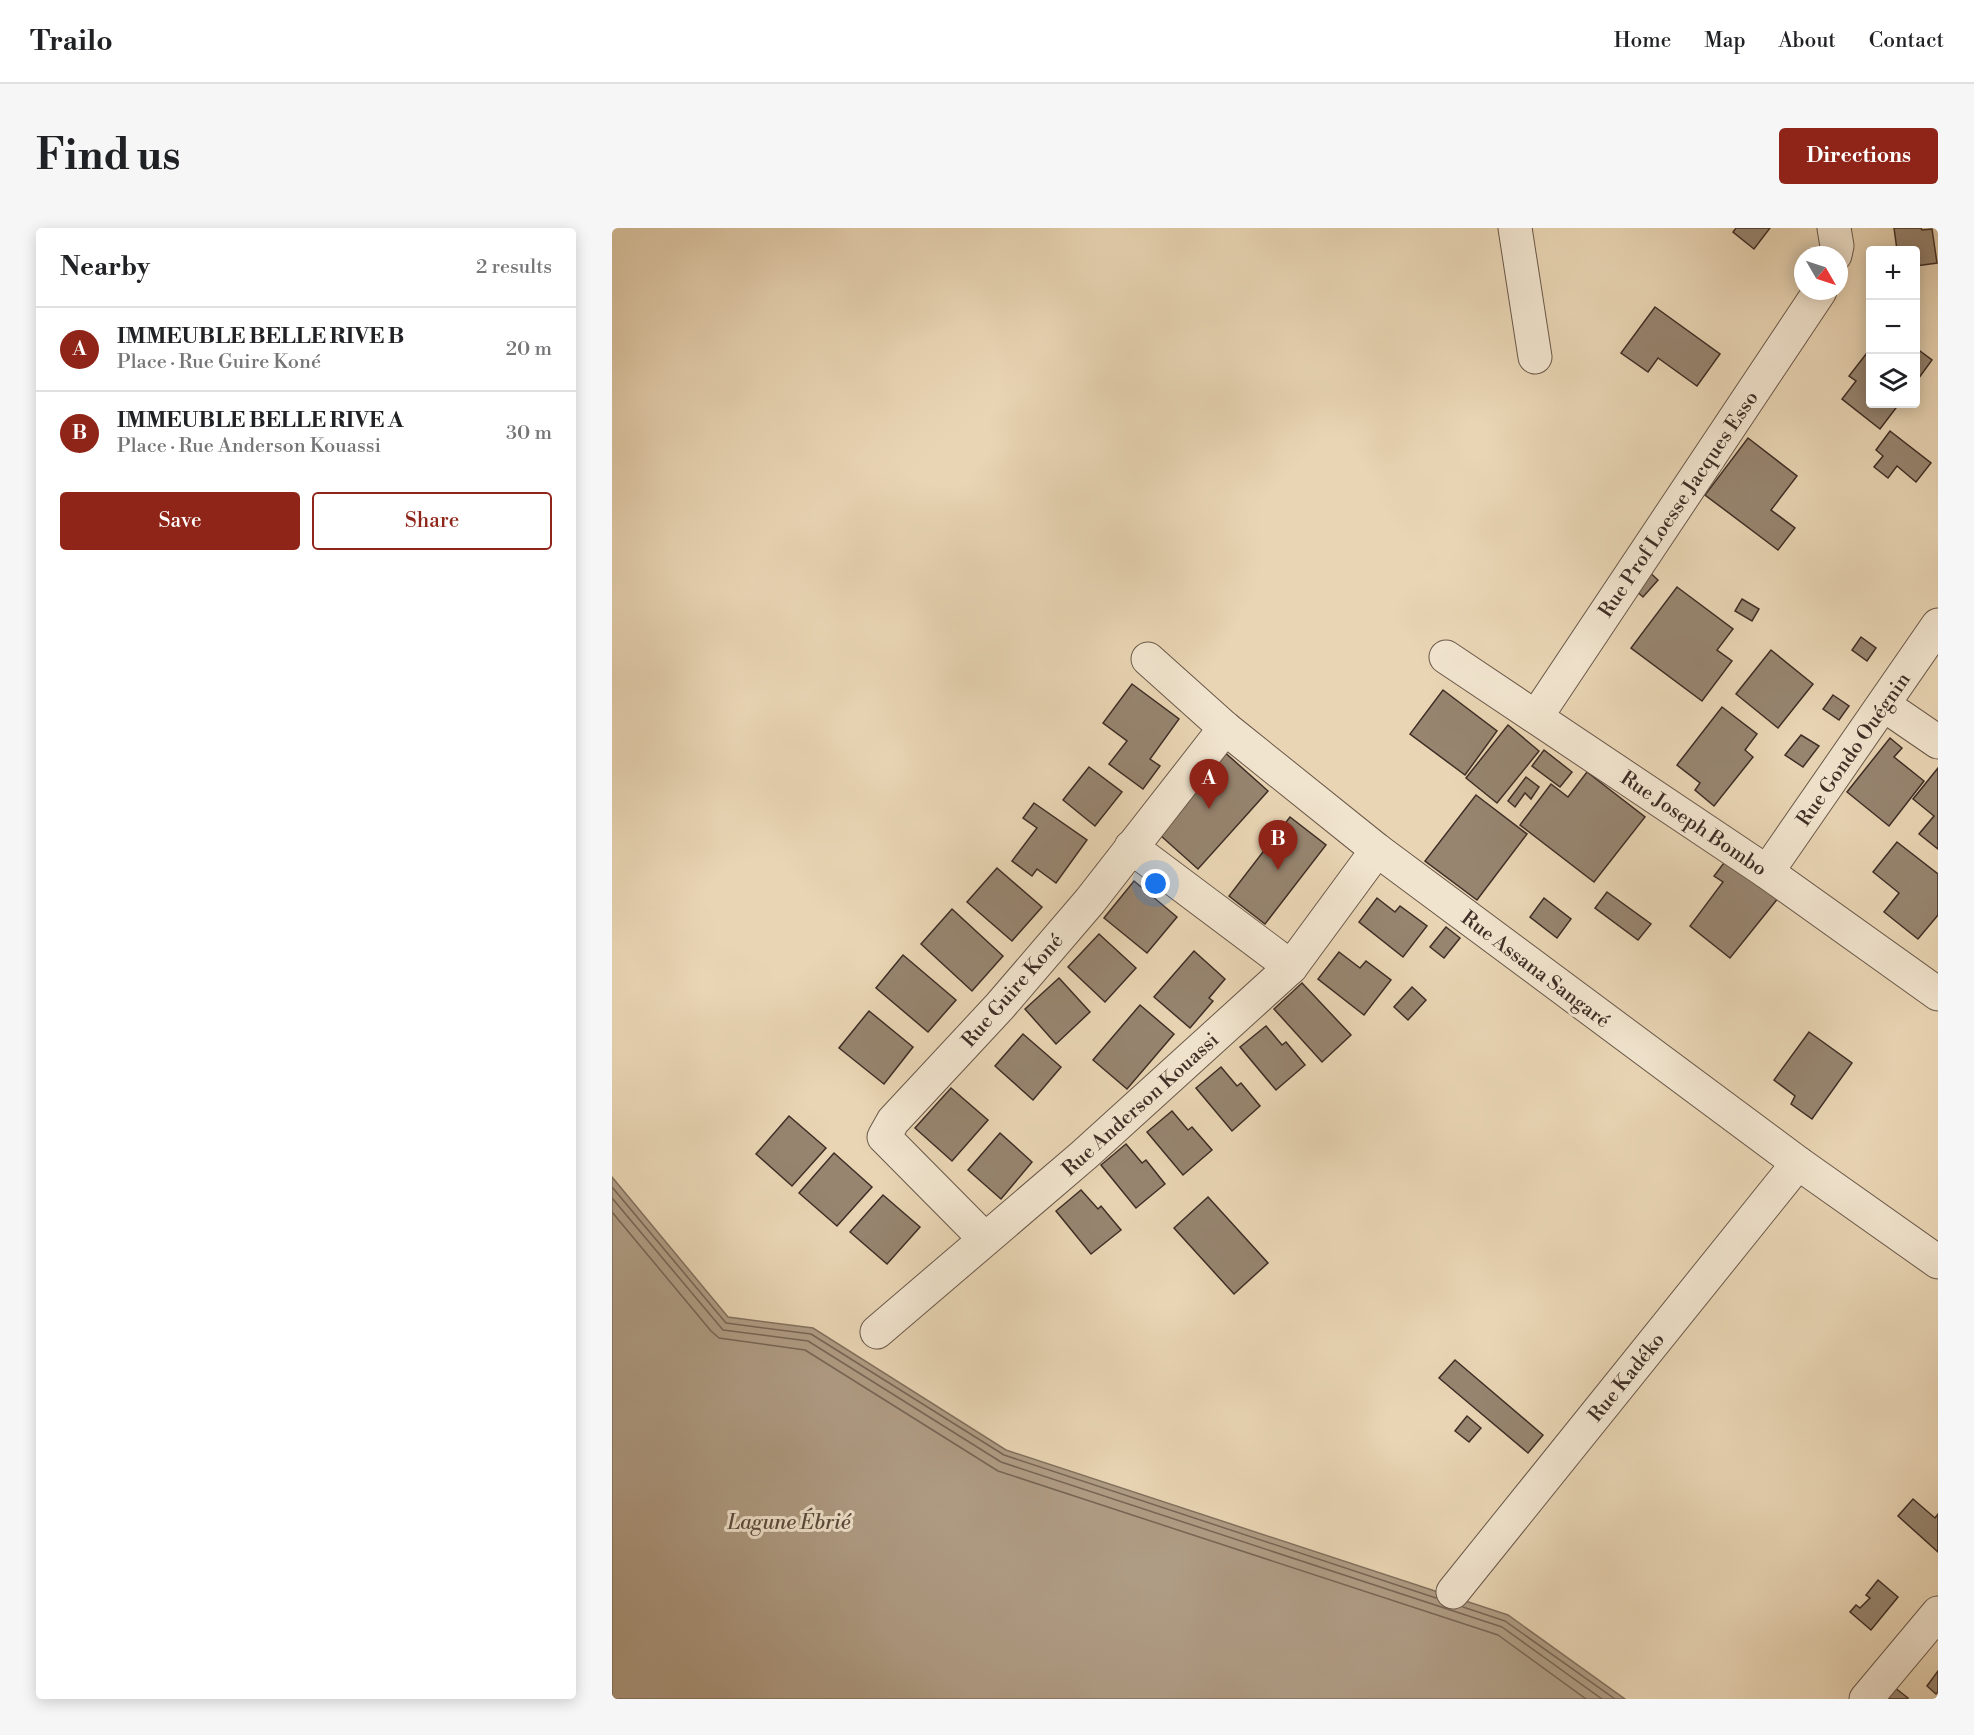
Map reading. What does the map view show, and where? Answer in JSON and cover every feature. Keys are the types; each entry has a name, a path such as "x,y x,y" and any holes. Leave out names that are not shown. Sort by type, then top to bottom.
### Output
{"street":[{"path":"1515,228 1535,357"},
{"path":"1834,228 1837,246"},
{"name":"Rue Prof Loesse Jacques Esso","path":"1536,717 1814,300"},
{"name":"Rue Gondo Ouégnin","path":"1767,872 1938,625"},
{"name":"Rue Joseph Bombo","path":"1446,657 1767,872 1938,994"},
{"name":"Rue Assana Sangaré","path":"1148,659 1225,728 1377,850 1798,1163 1938,1262"},
{"path":"1884,705 1938,742"},
{"name":"Rue Guire Koné","path":"985,1239 884,1137 893,1121 1000,1006 1090,901 1225,728"},
{"path":"1131,847 1292,966"},
{"name":"Rue Anderson Kouassi","path":"877,1332 1084,1155 1292,966 1377,850"},
{"name":"Rue Kadéko","path":"1454,1592 1798,1163"},
{"path":"1866,1699 1938,1613"}],"water":[{"name":"Lagune Ébrié","path":"612,1177 728,1317 813,1328 1006,1450 1508,1615 1625,1699 612,1699"}],"building":[{"path":"1736,228 1770,228 1754,249 1733,232"},
{"path":"1894,228 1932,229 1937,263 1920,265 1920,246 1896,246"},
{"path":"1655,307 1720,354 1697,386 1658,358 1648,372 1621,353"},
{"path":"1920,351 1932,360 1920,376"},
{"path":"1866,354 1866,408 1896,408 1880,429 1842,399 1856,381 1849,376"},
{"path":"1890,431 1931,463 1916,482 1897,466 1888,478 1874,467 1883,456 1876,450"},
{"path":"1748,438 1797,476 1771,510 1795,528 1778,550 1705,495"},
{"path":"1647,570 1658,580 1643,597 1633,588"},
{"path":"1677,587 1733,629 1717,650 1732,661 1702,701 1631,648"},
{"path":"1742,599 1759,609 1752,621 1735,611"},
{"path":"1861,637 1876,648 1867,661 1852,650"},
{"path":"1771,650 1813,684 1778,728 1736,694"},
{"path":"1132,684 1179,719 1150,759 1160,766 1143,789 1109,764 1127,741 1103,723"},
{"path":"1443,690 1497,731 1465,775 1410,734"},
{"path":"1833,695 1849,706 1839,720 1823,709"},
{"path":"1722,707 1757,734 1745,750 1753,757 1714,806 1695,790 1700,783 1677,765"},
{"path":"1508,725 1539,751 1497,803 1466,778"},
{"path":"1801,735 1819,746 1803,767 1785,755"},
{"path":"1890,738 1902,748 1894,757 1924,781 1889,826 1847,792"},
{"path":"1221,749 1268,791 1198,869 1151,827"},
{"path":"1544,750 1572,772 1560,787 1532,766"},
{"path":"1089,767 1122,792 1095,826 1063,800"},
{"path":"1938,768 1938,849 1919,834 1934,816 1913,799"},
{"path":"1587,772 1645,817 1594,882 1520,825 1551,784 1568,797"},
{"path":"1526,777 1539,787 1531,799 1525,793 1515,807 1508,801"},
{"path":"1476,795 1527,834 1477,900 1425,861"},
{"path":"1034,803 1087,840 1056,883 1037,869 1032,876 1012,861 1037,828 1023,818"},
{"path":"1290,817 1326,845 1265,924 1229,896"},
{"path":"1897,842 1938,874 1938,915 1918,939 1884,912 1899,893 1873,872"},
{"path":"1727,859 1779,897 1730,958 1690,926 1723,882 1714,876"},
{"path":"997,868 1042,907 1012,941 967,902"},
{"path":"1134,881 1177,917 1147,953 1104,918"},
{"path":"1607,892 1651,924 1638,940 1595,908"},
{"path":"1377,898 1395,912 1400,906 1427,926 1403,957 1359,922"},
{"path":"1544,898 1571,919 1557,938 1530,917"},
{"path":"952,909 1003,956 972,991 921,944"},
{"path":"1446,927 1460,938 1444,958 1430,947"},
{"path":"1099,934 1136,968 1105,1002 1068,967"},
{"path":"1194,951 1225,979 1209,998 1213,1001 1190,1028 1154,997"},
{"path":"1339,952 1360,968 1366,961 1391,980 1364,1015 1318,979"},
{"path":"903,955 956,1000 928,1032 876,988"},
{"path":"1059,978 1090,1012 1056,1044 1025,1009"},
{"path":"1302,983 1351,1035 1322,1062 1274,1009"},
{"path":"1412,987 1426,1000 1408,1020 1394,1007"},
{"path":"1140,1005 1174,1034 1127,1089 1093,1060"},
{"path":"869,1011 913,1047 884,1084 839,1048"},
{"path":"1266,1026 1282,1045 1286,1042 1305,1065 1276,1090 1240,1047"},
{"path":"1809,1032 1852,1063 1812,1119 1791,1104 1795,1096 1774,1080"},
{"path":"1023,1034 1061,1067 1033,1100 995,1066"},
{"path":"1221,1067 1237,1086 1241,1083 1260,1106 1232,1131 1196,1088"},
{"path":"951,1088 988,1120 952,1161 915,1128"},
{"path":"1172,1111 1188,1130 1192,1127 1212,1150 1183,1175 1147,1132"},
{"path":"789,1116 826,1148 792,1186 756,1154"},
{"path":"1000,1133 1032,1162 1001,1199 968,1170"},
{"path":"1126,1144 1142,1163 1146,1160 1165,1184 1136,1208 1101,1165"},
{"path":"834,1153 872,1187 837,1226 799,1193"},
{"path":"1081,1190 1098,1209 1101,1206 1121,1230 1091,1254 1056,1211"},
{"path":"883,1195 920,1227 887,1264 850,1232"},
{"path":"1208,1197 1268,1263 1234,1294 1174,1228"},
{"path":"1455,1360 1543,1435 1528,1453 1439,1378"},
{"path":"1467,1416 1481,1428 1469,1442 1455,1431"},
{"path":"1913,1499 1935,1518 1938,1514 1938,1552 1898,1516"},
{"path":"1878,1580 1898,1597 1871,1630 1850,1612 1856,1605 1860,1608 1870,1598 1866,1595"},
{"path":"1938,1671 1938,1692 1936,1694 1927,1686"},
{"path":"1894,1687 1908,1698 1884,1699"}],"place":[{"name":"IMMEUBLE BELLE RIVE B","path":"1209,809"},
{"name":"IMMEUBLE BELLE RIVE A","path":"1278,870"}]}
